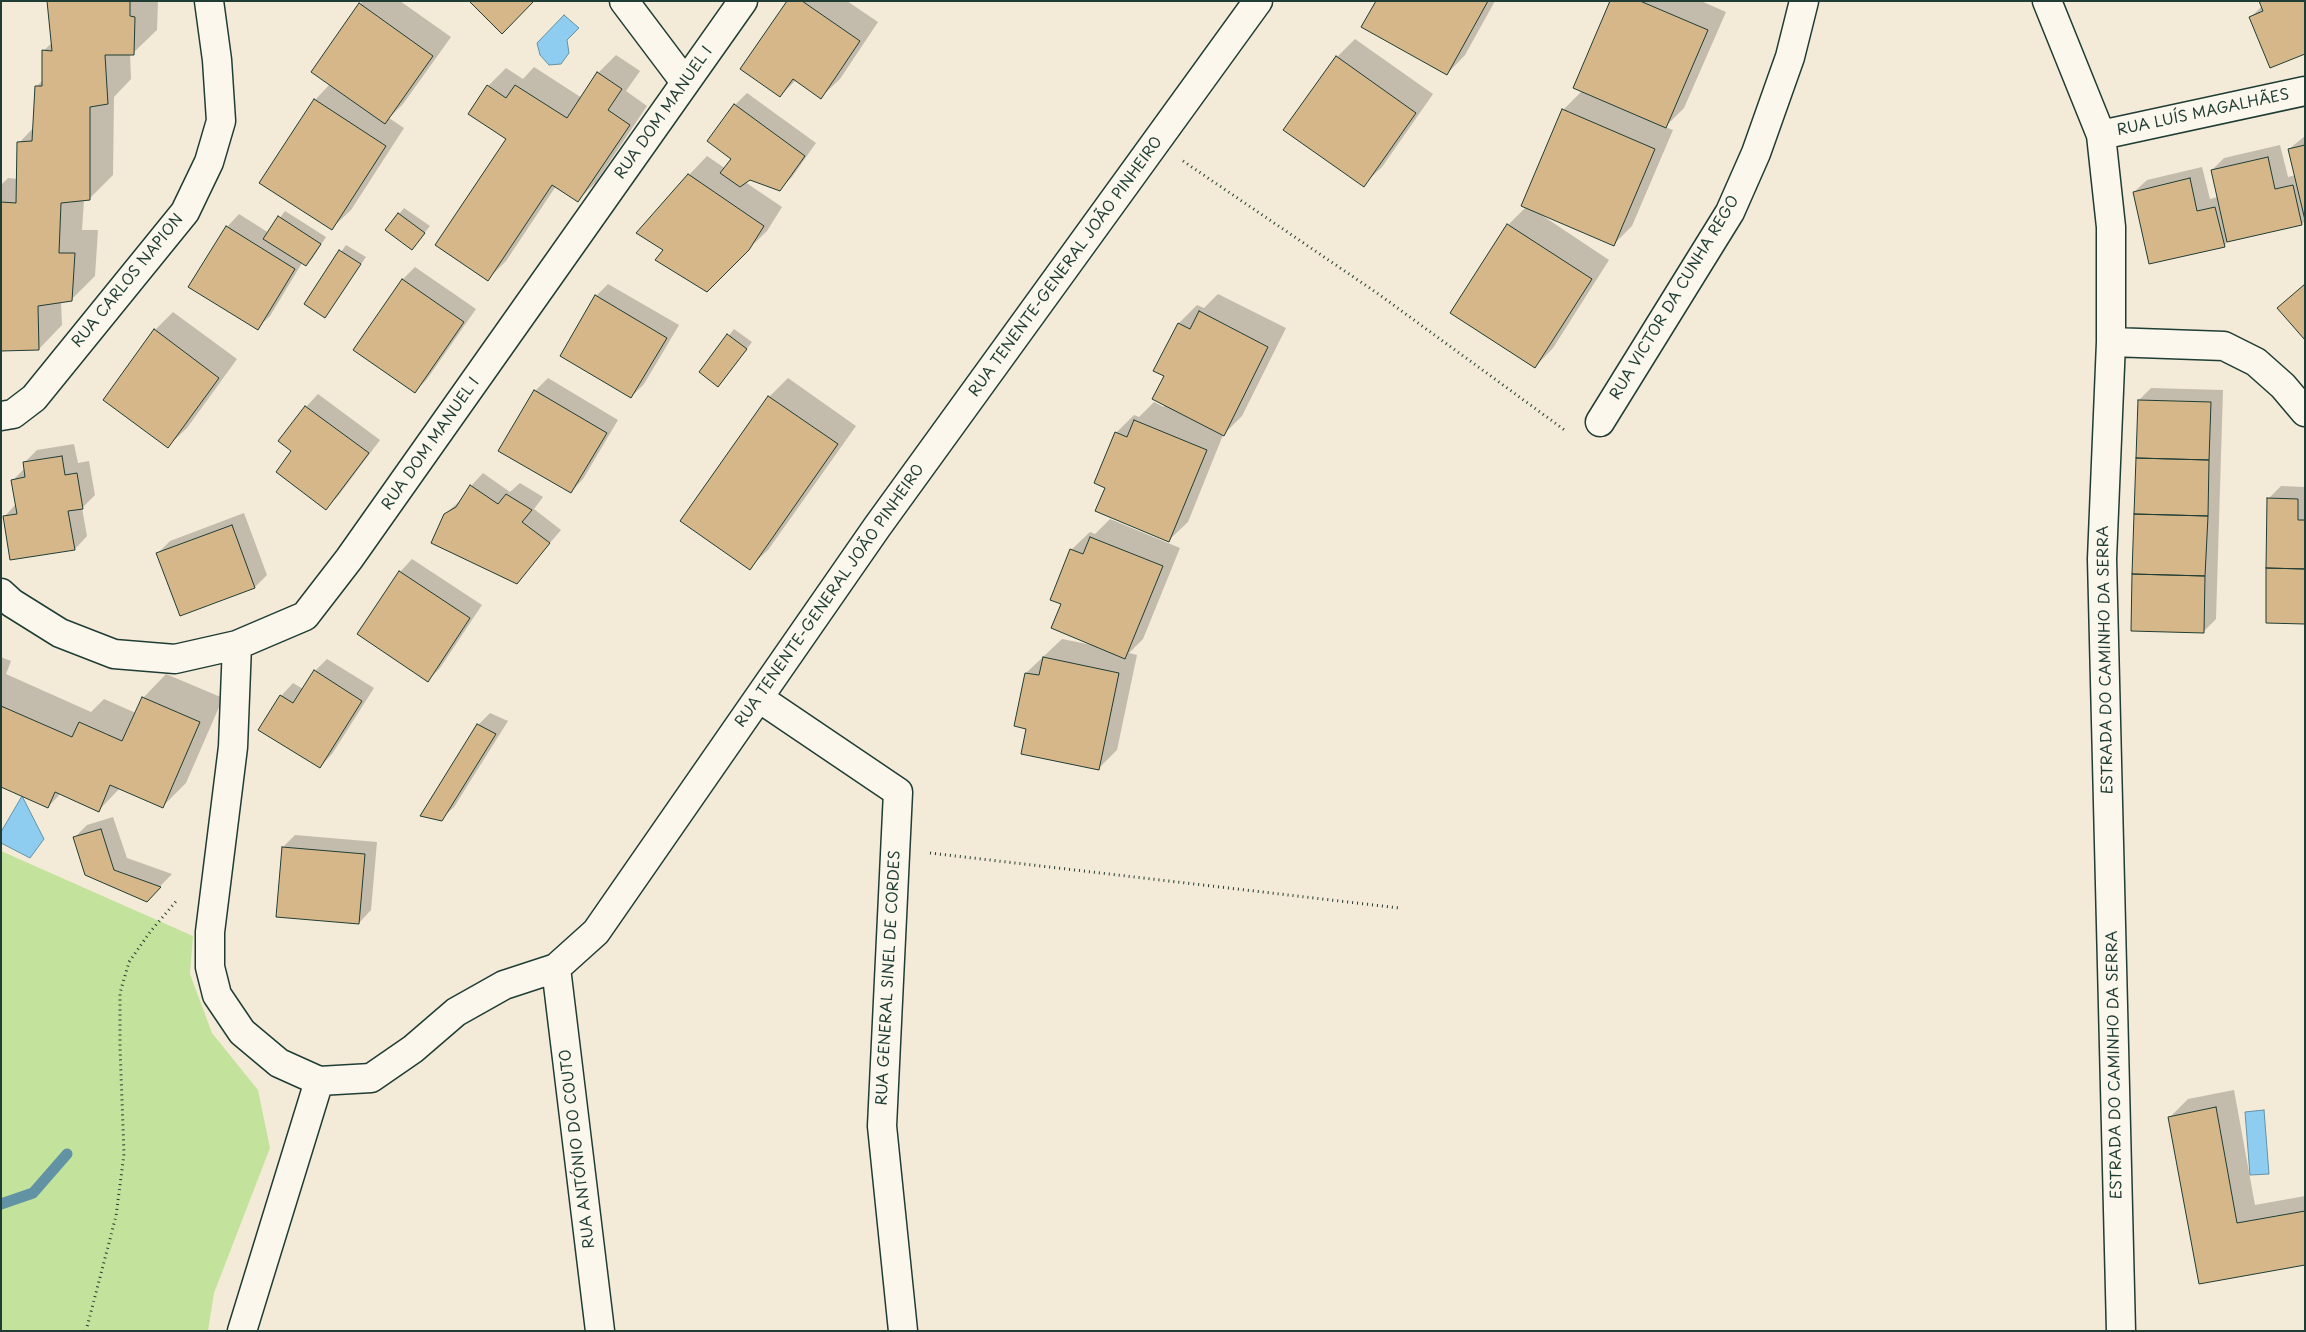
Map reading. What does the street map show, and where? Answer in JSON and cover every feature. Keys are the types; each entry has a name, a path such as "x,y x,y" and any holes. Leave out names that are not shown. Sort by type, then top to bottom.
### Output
{"street":[{"name":"RUA CARLOS NAPION","path":"1,416 13,414 34,398 185,212 209,162 221,121 217,60 209,1"},
{"path":"624,1 685,82"},
{"name":"RUA DOM MANUEL I","path":"1,592 12,602 60,634 114,654 175,658 237,645 305,616 350,559 743,1"},
{"name":"RUA TENENTE-GENERAL JOÃO PINHEIRO","path":"237,645 233,746 210,932 210,967 218,994 242,1032 279,1063 319,1081 371,1078 413,1049 456,1012 504,985 556,968 596,932 877,527 1157,143 1258,1"},
{"name":"RUA VICTOR DA CUNHA REGO","path":"1600,422 1730,212 1756,153 1780,84 1804,1"},
{"name":"ESTRADA DO CAMINHO DA SERRA","path":"2047,1 2101,135 2111,227 2111,342 2102,559 2121,1331"},
{"name":"RUA LUÍS MAGALHÃES","path":"2101,135 2305,90"},
{"path":"2111,342 2224,346 2256,362 2283,386 2305,412"},
{"name":"RUA GENERAL SINEL DE CORDES","path":"759,698 898,792 882,1126 903,1331"},
{"name":"RUA ANTÓNIO DO COUTO","path":"556,968 600,1331"},
{"path":"242,1331 319,1081"}],"path":[{"path":"1157,143 1377,293 1569,433"},
{"path":"895,848 1399,908"},
{"path":"86,1331 116,1216 124,1154 120,993 129,962 150,932 180,897 216,886"}],"green space":[{"path":"1,851 193,936 190,974 212,1033 258,1090 270,1148 214,1293 208,1331 1,1331"}],"water":[{"path":"564,15 579,28 567,40 569,53 561,64 549,65 540,55 537,43"},
{"path":"22,796 44,839 30,858 1,843 1,832"},
{"path":"2264,1110 2269,1174 2250,1175 2245,1112"}],"building":[{"path":"47,1 130,1 130,16 135,17 134,55 105,55 108,104 90,107 90,200 61,203 59,253 75,253 72,301 38,306 39,350 1,351 1,202 16,203 17,142 32,141 35,86 42,86 42,50 52,51"},
{"path":"469,1 534,1 502,34"},
{"path":"787,1 802,1 860,41 821,99 793,79 780,97 740,69"},
{"path":"1376,1 1488,1 1447,75 1361,27"},
{"path":"1610,1 1640,1 1708,30 1666,128 1573,88"},
{"path":"2259,1 2305,1 2305,54 2270,68 2249,17 2263,11"},
{"path":"359,3 433,56 385,124 311,72"},
{"path":"1336,56 1416,113 1364,187 1283,130"},
{"path":"597,72 622,89 608,110 630,125 578,202 552,185 488,281 435,245 506,139 468,114 487,85 506,98 515,85 567,118"},
{"path":"314,99 386,146 332,230 259,183"},
{"path":"734,104 805,156 780,191 750,180 740,187 720,173 731,159 707,141"},
{"path":"1562,109 1655,149 1614,246 1521,206"},
{"path":"2305,145 2305,220 2288,149"},
{"path":"2268,157 2275,189 2293,185 2302,225 2227,242 2211,170"},
{"path":"688,174 764,226 749,250 707,292 655,260 663,250 636,233"},
{"path":"2190,178 2197,211 2215,207 2225,247 2149,264 2133,192"},
{"path":"398,213 425,233 412,250 385,230"},
{"path":"278,216 321,244 306,266 263,239"},
{"path":"1507,224 1592,279 1535,368 1450,313"},
{"path":"226,226 295,269 258,330 188,287"},
{"path":"339,250 361,264 325,318 304,304"},
{"path":"402,279 464,322 415,393 353,350"},
{"path":"2305,284 2305,340 2277,308"},
{"path":"595,295 667,338 631,398 560,356"},
{"path":"1199,311 1268,347 1224,436 1152,399 1164,376 1153,371 1178,323 1190,329"},
{"path":"154,329 219,378 168,448 103,400"},
{"path":"727,334 747,349 718,387 699,372"},
{"path":"534,390 607,433 571,493 498,451"},
{"path":"768,396 838,444 750,570 680,521"},
{"path":"2138,400 2211,402 2209,460 2136,458"},
{"path":"305,406 369,453 326,510 276,472 291,451 278,441"},
{"path":"1134,420 1207,450 1169,542 1095,511 1105,488 1094,483 1115,432 1127,437"},
{"path":"62,456 65,475 77,473 83,509 68,511 75,550 10,560 3,516 17,514 11,480 25,477 23,462"},
{"path":"2136,458 2209,460 2208,516 2134,514"},
{"path":"470,485 498,504 506,494 532,510 522,522 550,543 517,584 431,543 444,514 456,507"},
{"path":"2267,498 2298,499 2298,520 2305,520 2305,569 2266,568"},
{"path":"2134,514 2208,516 2205,576 2132,574"},
{"path":"232,525 255,588 180,616 156,553"},
{"path":"1090,537 1163,566 1125,659 1051,628 1061,604 1050,600 1070,549 1083,554"},
{"path":"2266,568 2305,569 2305,624 2266,623"},
{"path":"399,571 470,618 428,682 357,634"},
{"path":"2132,574 2205,576 2204,633 2131,631"},
{"path":"1043,657 1119,673 1099,770 1021,754 1026,729 1014,726 1025,673 1039,675"},
{"path":"314,670 362,701 320,768 258,730 280,695 293,703"},
{"path":"142,697 200,722 163,808 110,785 99,812 55,792 48,808 1,787 1,706 72,737 79,722 122,741"},
{"path":"477,724 496,734 442,821 420,816"},
{"path":"101,829 114,870 161,887 147,902 85,875 73,837"},
{"path":"282,847 365,854 359,924 276,917"},
{"path":"2216,1107 2237,1223 2305,1211 2305,1265 2199,1284 2168,1117"}],"waterway":[{"path":"1,1204 33,1193 67,1154"}]}
